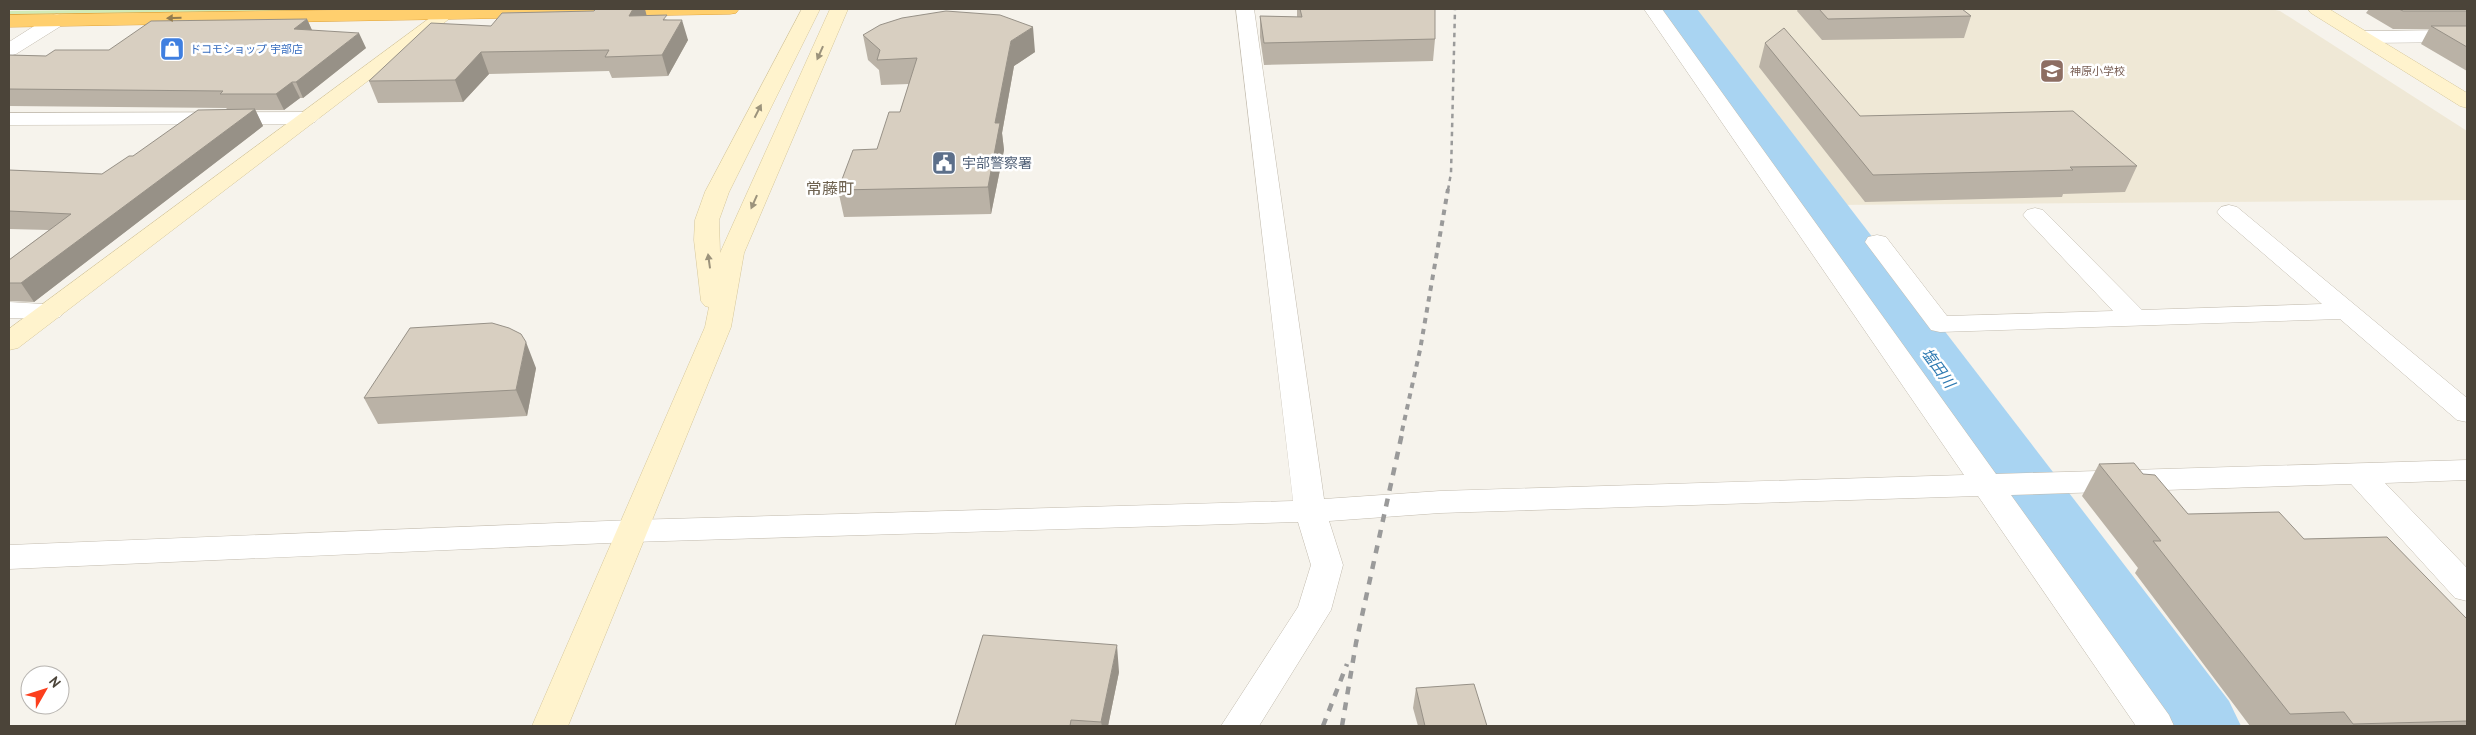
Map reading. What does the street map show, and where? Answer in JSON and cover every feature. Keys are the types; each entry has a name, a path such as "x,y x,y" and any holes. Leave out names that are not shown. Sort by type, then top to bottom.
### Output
{"highway":[{"path":"9,21 451,11 730,9"}],"street":[{"path":"718,327 706,240 707,220 717,192 811,9"},
{"path":"550,726 718,327 732,252 839,9"},
{"path":"1239,726 1314,610 1327,565 1310,511 1245,9"},
{"path":"1652,9 1994,484 2156,726"},
{"path":"2318,9 2467,102"},
{"path":"9,342 451,11"},
{"path":"9,50 57,20"},
{"path":"2364,38 2467,36"},
{"path":"13,122 308,118"},
{"path":"2228,212 2467,414"},
{"path":"2035,215 2135,318"},
{"path":"1877,242 1940,324 2346,311"},
{"path":"9,310 51,310"},
{"path":"9,557 632,531 1310,511 1440,502 2467,470"},
{"path":"2358,473 2467,589"}],"shaded area":[{"name":"神原小学校","path":"1685,9 2271,9 2280,11 2467,131 2467,200 1831,205"}],"green space":[{"path":"411,9 9,15 9,11"}],"building":[{"path":"596,9 633,9 629,16 667,15 663,20 682,20 662,55 605,57 609,50 481,52 455,80 369,81 431,23 491,26 502,13 594,11"},
{"path":"1300,9 1435,9 1435,39 1264,43 1260,16 1302,17"},
{"path":"1819,9 1962,9 1971,16 1828,19"},
{"path":"2399,9 2467,9 2467,11 2403,11"},
{"path":"946,11 1000,15 1033,27 1011,41 995,123 1000,123 988,187 838,190 853,150 877,149 889,112 900,112 917,58 877,60 880,50 863,35 880,25 902,18"},
{"path":"307,19 294,29 359,33 296,82 292,82 276,94 220,94 223,91 9,89 9,55 46,56 55,50 109,50 151,21"},
{"path":"2431,26 2467,26 2467,47"},
{"path":"1784,28 1860,116 2073,111 2137,166 2070,167 2073,170 1873,175 1765,43"},
{"path":"255,109 21,283 9,283 9,260 71,214 9,211 9,170 102,174 129,156 133,156 198,110"},
{"path":"492,323 521,334 526,342 516,390 364,398 410,328"},
{"path":"2134,463 2143,474 2155,475 2188,514 2279,512 2304,539 2387,537 2467,619 2467,721 2353,724 2344,712 2290,714 2153,541 2161,541 2099,464"},
{"path":"983,635 1117,645 1101,722 1071,720 1070,726 955,726"},
{"path":"1474,684 1487,726 1425,726 1416,688"}],"waterway":[{"name":"塩田川","path":"1676,10 2199,726"}],"railway":[{"path":"1448,190 1451,173 1455,9"},
{"path":"1402,431 1420,350 1448,189"},
{"path":"1342,726 1356,643 1403,429"},
{"path":"1323,726 1347,664"}],"place":[{"name":"ドコモショップ 宇部店","path":"172,49"},
{"name":"神原小学校","path":"2052,71"},
{"name":"宇部警察署","path":"944,163"}],"district":[{"name":"常藤町","path":"830,188"}]}
